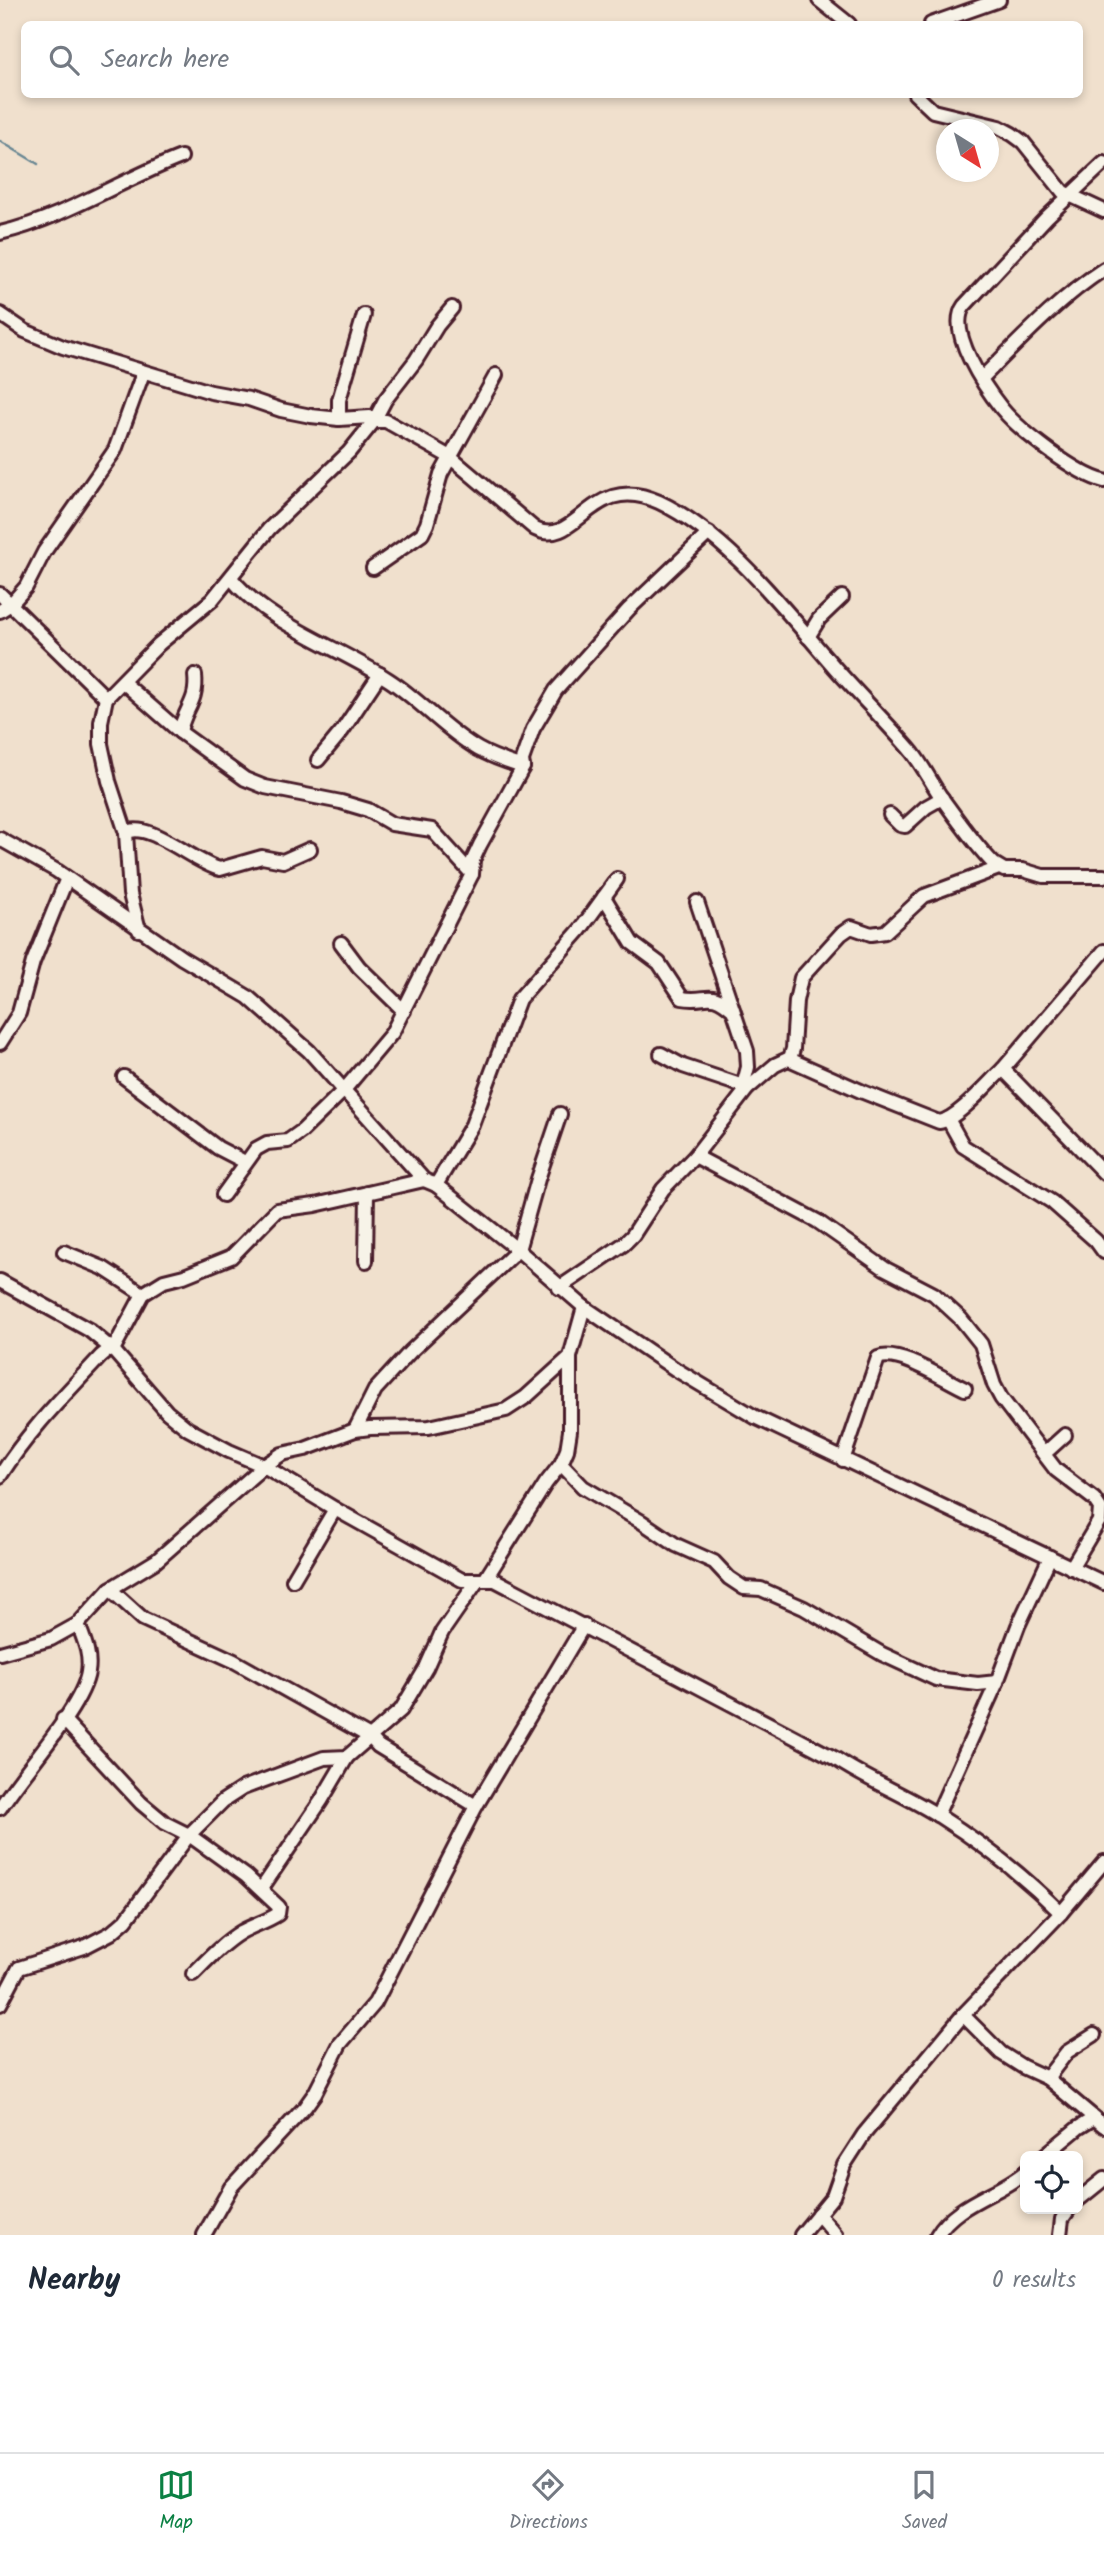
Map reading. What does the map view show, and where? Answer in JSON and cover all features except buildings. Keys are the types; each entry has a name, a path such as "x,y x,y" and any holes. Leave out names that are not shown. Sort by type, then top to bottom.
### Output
{"street":[{"path":"819,0 845,21"},
{"path":"940,21 999,0"},
{"path":"920,98 936,112 999,127 1012,134 1023,142 1056,185 1069,197 1104,211"},
{"path":"0,233 59,214 142,172 181,157"},
{"path":"1103,478 1078,470 1031,436 1003,409 971,360 963,342 960,312 1047,217 1104,163"},
{"path":"982,378 1040,319 1104,269"},
{"path":"139,930 130,894 126,833 101,744 101,722 106,698 159,644 212,600 269,528 336,465 374,421 385,400 452,308"},
{"path":"0,314 25,331 63,346 211,392 249,399 281,410 339,419 370,417 374,421 386,421 450,457 535,530 547,534 558,532 604,500 627,493 645,496 663,504 709,533 808,637 913,754 942,798 986,856 999,868"},
{"path":"339,419 339,400 364,315"},
{"path":"6,608 26,587 44,552 115,450 143,373"},
{"path":"373,568 422,534 441,474 496,375"},
{"path":"223,1195 256,1149 267,1143 284,1142 296,1136 344,1090 392,1033 472,874 473,860 480,845 523,766 522,760 533,729 556,690 629,609 709,533"},
{"path":"231,578 243,593 270,612 380,674 477,748 497,759 523,766"},
{"path":"0,594 6,608 106,698"},
{"path":"808,637 819,619 842,597"},
{"path":"318,760 342,731 380,674"},
{"path":"180,732 196,694 195,675"},
{"path":"123,682 180,732 239,775 260,785 368,810 392,824 432,830 472,874"},
{"path":"890,815 900,825 905,825 926,807 942,798"},
{"path":"126,833 137,829 149,832 187,855 220,869 262,857 285,861 310,849"},
{"path":"0,839 67,878 139,930 248,997 309,1051 430,1183 518,1250 584,1307 675,1369 755,1417 1104,1583"},
{"path":"559,1288 624,1244 633,1235 663,1189 695,1156 745,1087 775,1065 789,1059 793,1049 796,1001 801,978 841,934 851,927 874,935 885,932 923,896 999,868 1023,870 1043,876 1104,876"},
{"path":"0,1043 19,1013 33,962 67,878"},
{"path":"113,1350 142,1294 164,1281 184,1276 231,1256 277,1210 430,1183 472,1125 519,999 580,930 617,879"},
{"path":"604,897 632,943 659,963 682,998 712,996 734,1010"},
{"path":"697,902 747,1051 745,1087"},
{"path":"341,943 359,967 404,1011"},
{"path":"789,1059 863,1092 941,1122 948,1119 1003,1069 1104,951"},
{"path":"661,1054 682,1066 731,1080 745,1087"},
{"path":"1003,1069 1104,1173"},
{"path":"124,1077 218,1148 245,1162"},
{"path":"355,1430 375,1390 410,1352 518,1250 560,1114"},
{"path":"948,1119 963,1146 1052,1202 1096,1241 1104,1252"},
{"path":"695,1156 817,1222 884,1268 939,1297 978,1339 1001,1398 1059,1473 1094,1499 1100,1508 1099,1521 1072,1568"},
{"path":"366,1261 367,1194"},
{"path":"1096,1241 1104,1228"},
{"path":"64,1252 103,1268 142,1294"},
{"path":"0,1281 72,1320 113,1350 167,1412 188,1429 264,1466 462,1580 495,1580 937,1815 1024,1876 1062,1913"},
{"path":"262,1888 352,1750 392,1719 406,1703 442,1632 561,1464 567,1450 570,1431 570,1357 584,1307"},
{"path":"0,1476 29,1433 50,1409 101,1356 113,1350"},
{"path":"0,1653 51,1639 78,1624 110,1589 156,1561 264,1466 282,1454 305,1449 355,1430 429,1427 506,1409 526,1397 570,1357"},
{"path":"843,1460 876,1360 880,1357 901,1359 965,1389"},
{"path":"1044,1454 1065,1435"},
{"path":"561,1464 583,1487 676,1545 714,1562 744,1588 761,1589 804,1608 891,1659 936,1679 978,1684 997,1682"},
{"path":"293,1580 335,1509"},
{"path":"937,1815 997,1682 1018,1626 1051,1557"},
{"path":"110,1589 144,1619 234,1661 370,1737 378,1746 476,1806"},
{"path":"0,1808 78,1699 88,1675 89,1656 78,1624"},
{"path":"204,2235 231,2187 305,2107 340,2044 371,2010 476,1806 584,1625"},
{"path":"63,1719 141,1803 165,1823 189,1835 262,1888 279,1907 278,1914 227,1941 193,1974"},
{"path":"0,2004 19,1968 83,1947 117,1929 189,1835 223,1801 243,1788 324,1758 347,1757"},
{"path":"801,2235 833,2196 845,2165 859,2141 963,2015 1062,1913 1104,1862"},
{"path":"963,2015 1001,2053 1047,2078 1099,2122"},
{"path":"1047,2078 1067,2052 1094,2035"},
{"path":"1050,2151 1078,2128 1099,2122"},
{"path":"937,2235 943,2225 961,2211 1020,2176"},
{"path":"1083,2196 1104,2179"},
{"path":"818,2214 836,2235"},
{"path":"1060,2235 1062,2219 1066,2214"}],"waterway":[{"path":"0,141 38,164"}]}
